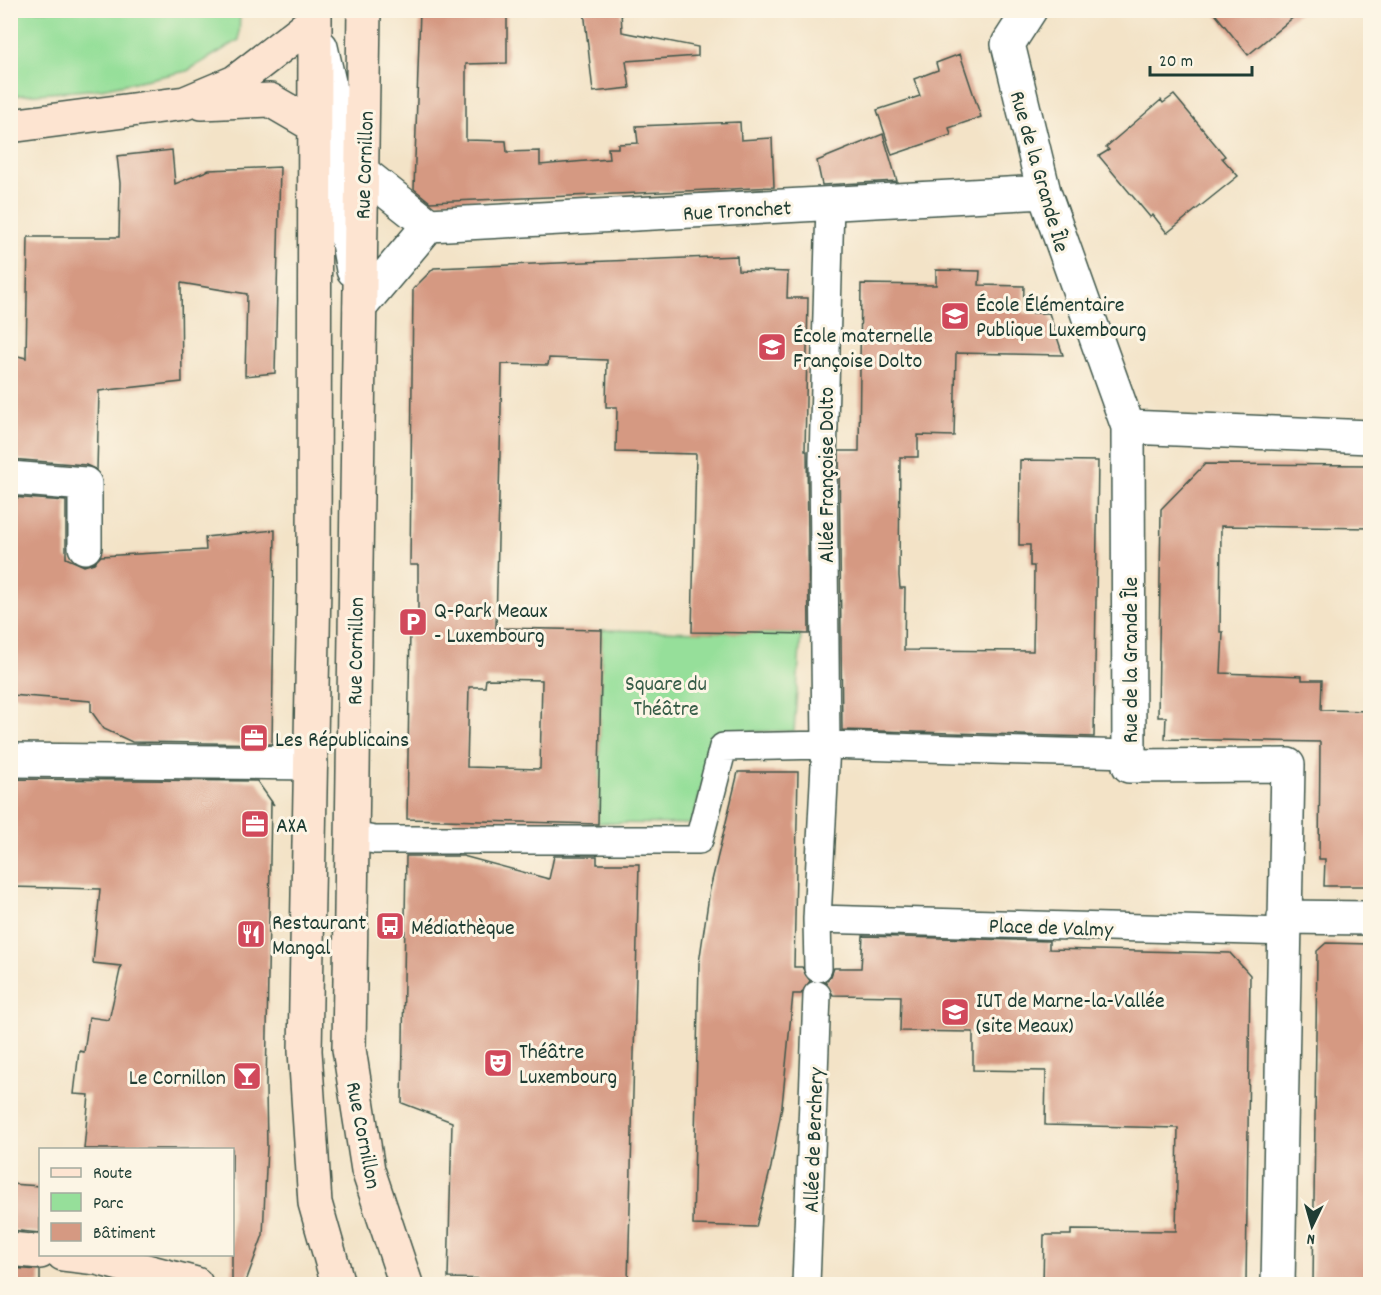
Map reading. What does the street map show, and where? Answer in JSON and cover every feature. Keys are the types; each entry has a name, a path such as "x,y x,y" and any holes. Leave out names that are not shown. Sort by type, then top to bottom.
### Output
{"main road":[{"name":"Rue Cornillon","path":"364,10 365,91 361,171 349,1049 368,1170 406,1284"},
{"name":"Rue Cornillon","path":"315,15 313,125 314,584 305,1051 309,1140 316,1209 338,1284"},
{"path":"185,104 235,82 315,15"},
{"path":"10,126 185,104 270,99 313,125"},
{"path":"10,1249 39,1252"},
{"path":"80,1256 97,1258 196,1284"}],"street":[{"name":"Rue de la Grande Île","path":"1030,10 1008,44 1044,192 1062,250 1128,428 1129,766 1288,765 1278,1284"},
{"path":"315,15 338,122 361,171 429,225 360,307"},
{"path":"313,125 333,162 360,307"},
{"name":"Rue Tronchet","path":"429,225 1044,192"},
{"name":"Allée Françoise Dolto","path":"826,746 823,460 830,204"},
{"path":"1128,428 1371,437"},
{"path":"10,478 85,484 85,547"},
{"path":"352,836 375,840 699,840 723,747 826,746 1129,754"},
{"path":"818,968 817,919 826,746"},
{"path":"10,760 311,763"},
{"path":"1284,925 1371,918"},
{"name":"Place de Valmy","path":"817,919 1284,925"},
{"name":"Allée de Berchery","path":"806,1284 818,995"}],"green space":[{"path":"11,10 240,11 239,40 187,71 101,89 11,96"},
{"name":"Square du Théâtre","path":"602,630 801,634 794,731 717,732 692,824 598,823"}],"building":[{"path":"420,10 507,10 507,63 466,64 466,140 506,141 507,152 540,151 540,165 609,159 608,148 618,148 618,144 638,143 636,126 740,122 741,140 772,138 774,187 430,202 414,189"},
{"path":"584,10 621,10 622,32 698,47 698,56 626,61 630,88 593,92"},
{"path":"1212,10 1302,10 1248,55"},
{"path":"960,54 981,117 949,128 951,135 892,155 877,110 920,96 914,79 938,70 936,63"},
{"path":"1174,95 1225,156 1222,158 1238,176 1167,233 1153,215 1150,217 1099,156 1109,150 1106,147 1161,100 1163,103"},
{"path":"883,134 897,181 822,185 817,161"},
{"path":"172,150 175,184 209,170 280,167 275,373 245,376 247,294 181,283 182,382 99,391 97,470 86,465 10,459 14,387 10,387 10,354 26,358 28,237 119,237 120,183 117,156"},
{"path":"737,256 738,270 788,272 787,298 808,298 805,451 807,451 809,634 692,632 696,454 616,452 617,407 606,407 607,360 549,358 548,365 502,364 496,628 602,630 598,824 407,819 410,627 418,627 418,565 410,565 413,289 434,268","holes":["486,679 542,680 540,769 467,767 469,687 485,687"]},
{"path":"936,270 980,271 979,285 1024,286 1023,313 1049,313 1063,355 956,353 954,436 918,435 918,457 900,457 899,576 900,588 905,588 904,650 1033,651 1034,566 1030,566 1030,545 1019,545 1020,460 1098,461 1094,737 842,730 839,451 859,451 861,284 936,285"},
{"path":"1205,464 1371,465 1371,528 1221,526 1220,632 1223,632 1221,673 1302,676 1302,680 1322,680 1321,710 1371,711 1371,886 1324,886 1325,859 1319,859 1320,742 1165,739 1166,717 1158,717 1161,509"},
{"path":"10,497 66,501 66,558 84,566 94,563 101,556 206,550 205,537 275,530 272,744 132,742 104,729 91,711 91,701 10,695"},
{"name":"IUT de Marne-la-Vallée (site Meaux)","path":"738,772 798,772 794,967 802,967 810,981 801,994 793,994 782,1106 771,1167 756,1227 693,1225 699,963 710,889"},
{"path":"10,779 257,781 274,805 271,803 267,1147 263,1235 245,1284 232,1284 234,1148 84,1148 89,1095 74,1094 79,1051 84,1052 89,1017 109,1020 121,966 93,963 100,889 10,887"},
{"path":"406,856 463,856 549,879 554,856 597,856 597,864 639,864 628,1282 448,1278 452,1122 402,1103"},
{"path":"863,936 1049,941 1049,949 1230,953 1250,975 1246,1284 1043,1284 1044,1235 1071,1235 1071,1230 1176,1231 1178,1128 1045,1125 1046,1071 973,1070 973,1032 900,1031 901,996 833,995 825,982 831,976 834,968 861,968"},
{"path":"1326,943 1371,944 1371,1284 1313,1284 1317,951"},
{"path":"10,1184 39,1186 39,1233 10,1230"},
{"path":"10,1268 40,1270 40,1284 10,1284"}],"place":[{"name":"École Élémentaire Publique Luxembourg","path":"955,316"},
{"name":"École maternelle Françoise Dolto","path":"772,347"},
{"name":"Q-Park Meaux - Luxembourg","path":"413,622"},
{"name":"Les Républicains","path":"254,738"},
{"name":"AXA","path":"255,824"},
{"name":"Médiathèque","path":"390,926"},
{"name":"Restaurant Mangal","path":"251,934"},
{"name":"IUT de Marne-la-Vallée (site Meaux)","path":"955,1012"},
{"name":"Théâtre Luxembourg","path":"498,1063"},
{"name":"Le Cornillon","path":"247,1076"}]}
